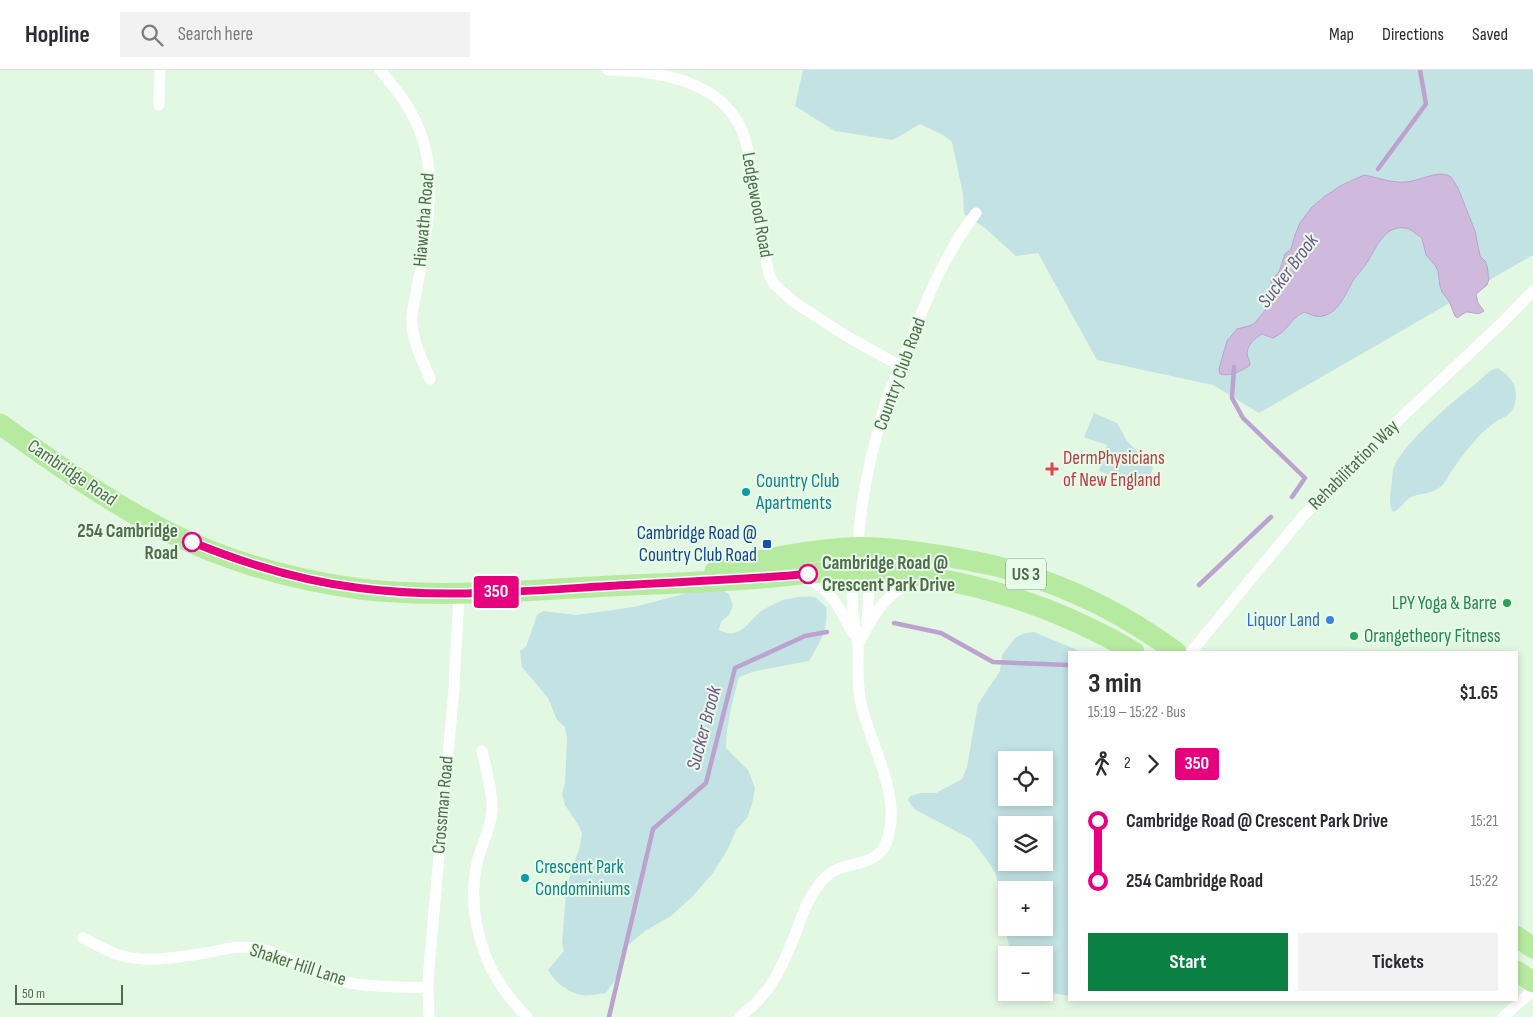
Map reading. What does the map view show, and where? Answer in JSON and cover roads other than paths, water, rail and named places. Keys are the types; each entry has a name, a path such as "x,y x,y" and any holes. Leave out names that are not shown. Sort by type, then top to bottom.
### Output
{"highway":[{"name":"Cambridge Road","path":"0,424 69,472 142,518 188,541 242,562 299,578 358,588 408,593 459,593 674,582 711,582 862,571 909,574 966,584 1006,595 1087,627 1132,651"},
{"path":"858,548 862,571"},
{"name":"Cambridge Road","path":"674,582 726,569 820,550 858,548 920,552 1006,568 1080,595 1156,637 1175,651"},
{"path":"1518,937 1533,948"},
{"path":"1518,972 1533,982"}],"street":[{"path":"159,105 160,70"},
{"name":"Hiawatha Road","path":"380,70 401,96 415,120 423,138 429,164 429,200 412,314 412,326 416,344 430,379"},
{"name":"Ledgewood Road","path":"608,70 674,74 716,97 733,114 741,127 746,142 768,270 775,285 794,302 818,319 900,366"},
{"name":"Country Club Road","path":"858,548 861,511 872,453 888,398 943,263 957,239 976,213"},
{"name":"Rehabilitation Way","path":"1192,651 1303,516 1533,291"},
{"path":"862,571 866,627"},
{"path":"739,1017 749,1010 766,992 788,952 808,902 819,884 827,876 838,870 873,859 880,853 886,843 891,816 890,794 862,704 857,672 858,645 852,603 862,571"},
{"path":"790,576 808,580 828,592 842,612 858,645"},
{"path":"858,645 866,627 881,606 899,590 909,585 925,582 966,584"},
{"name":"Crossman Road","path":"429,1017 428,988 454,688 459,593"},
{"path":"482,752 492,812 476,864 473,883 474,905 481,939 491,967 500,984 527,1017"},
{"name":"Shaker Hill Lane","path":"83,938 114,953 148,959 243,947 257,948 324,976 341,981 359,984 428,988"},
{"path":"1504,1016 1533,990"},
{"path":"1504,1016 1510,1001"}],"water":[{"path":"1440,174 1451,177 1458,188 1475,231 1480,256 1487,266 1489,279 1487,285 1476,294 1478,303 1484,311 1478,314 1466,312 1457,318 1449,301 1442,292 1438,271 1426,255 1422,238 1406,228 1398,228 1387,233 1382,238 1354,279 1342,301 1334,310 1329,314 1321,316 1304,312 1273,338 1262,334 1250,344 1247,353 1250,365 1236,373 1220,374 1219,369 1227,341 1237,329 1255,323 1266,309 1270,298 1277,291 1271,280 1279,272 1285,254 1291,249 1300,223 1312,207 1340,186 1364,175 1388,181 1406,182"}],"waterway":[{"name":"Sucker Brook","path":"1378,169 1426,104 1420,70"},
{"name":"Sucker Brook","path":"1234,367 1232,398 1243,418 1305,478 1292,497"},
{"name":"Sucker Brook","path":"1199,585 1271,517"},
{"name":"Sucker Brook","path":"894,623 941,633 993,662 1068,665"},
{"name":"Sucker Brook","path":"609,1017 653,829 706,783 735,668 805,636 827,632"}],"place":[{"name":"DermPhysicians of New England","path":"1052,469"},
{"name":"Country Club Apartments","path":"746,492"},
{"name":"254 Cambridge Road","path":"192,542"},
{"name":"Cambridge Road @ Country Club Road","path":"767,544"},
{"name":"Cambridge Road @ Crescent Park Drive","path":"808,574"},
{"name":"LPY Yoga & Barre","path":"1507,603"},
{"name":"Liquor Land","path":"1330,620"},
{"name":"Orangetheory Fitness","path":"1354,636"},
{"name":"Crescent Park Condominiums","path":"525,878"}]}
